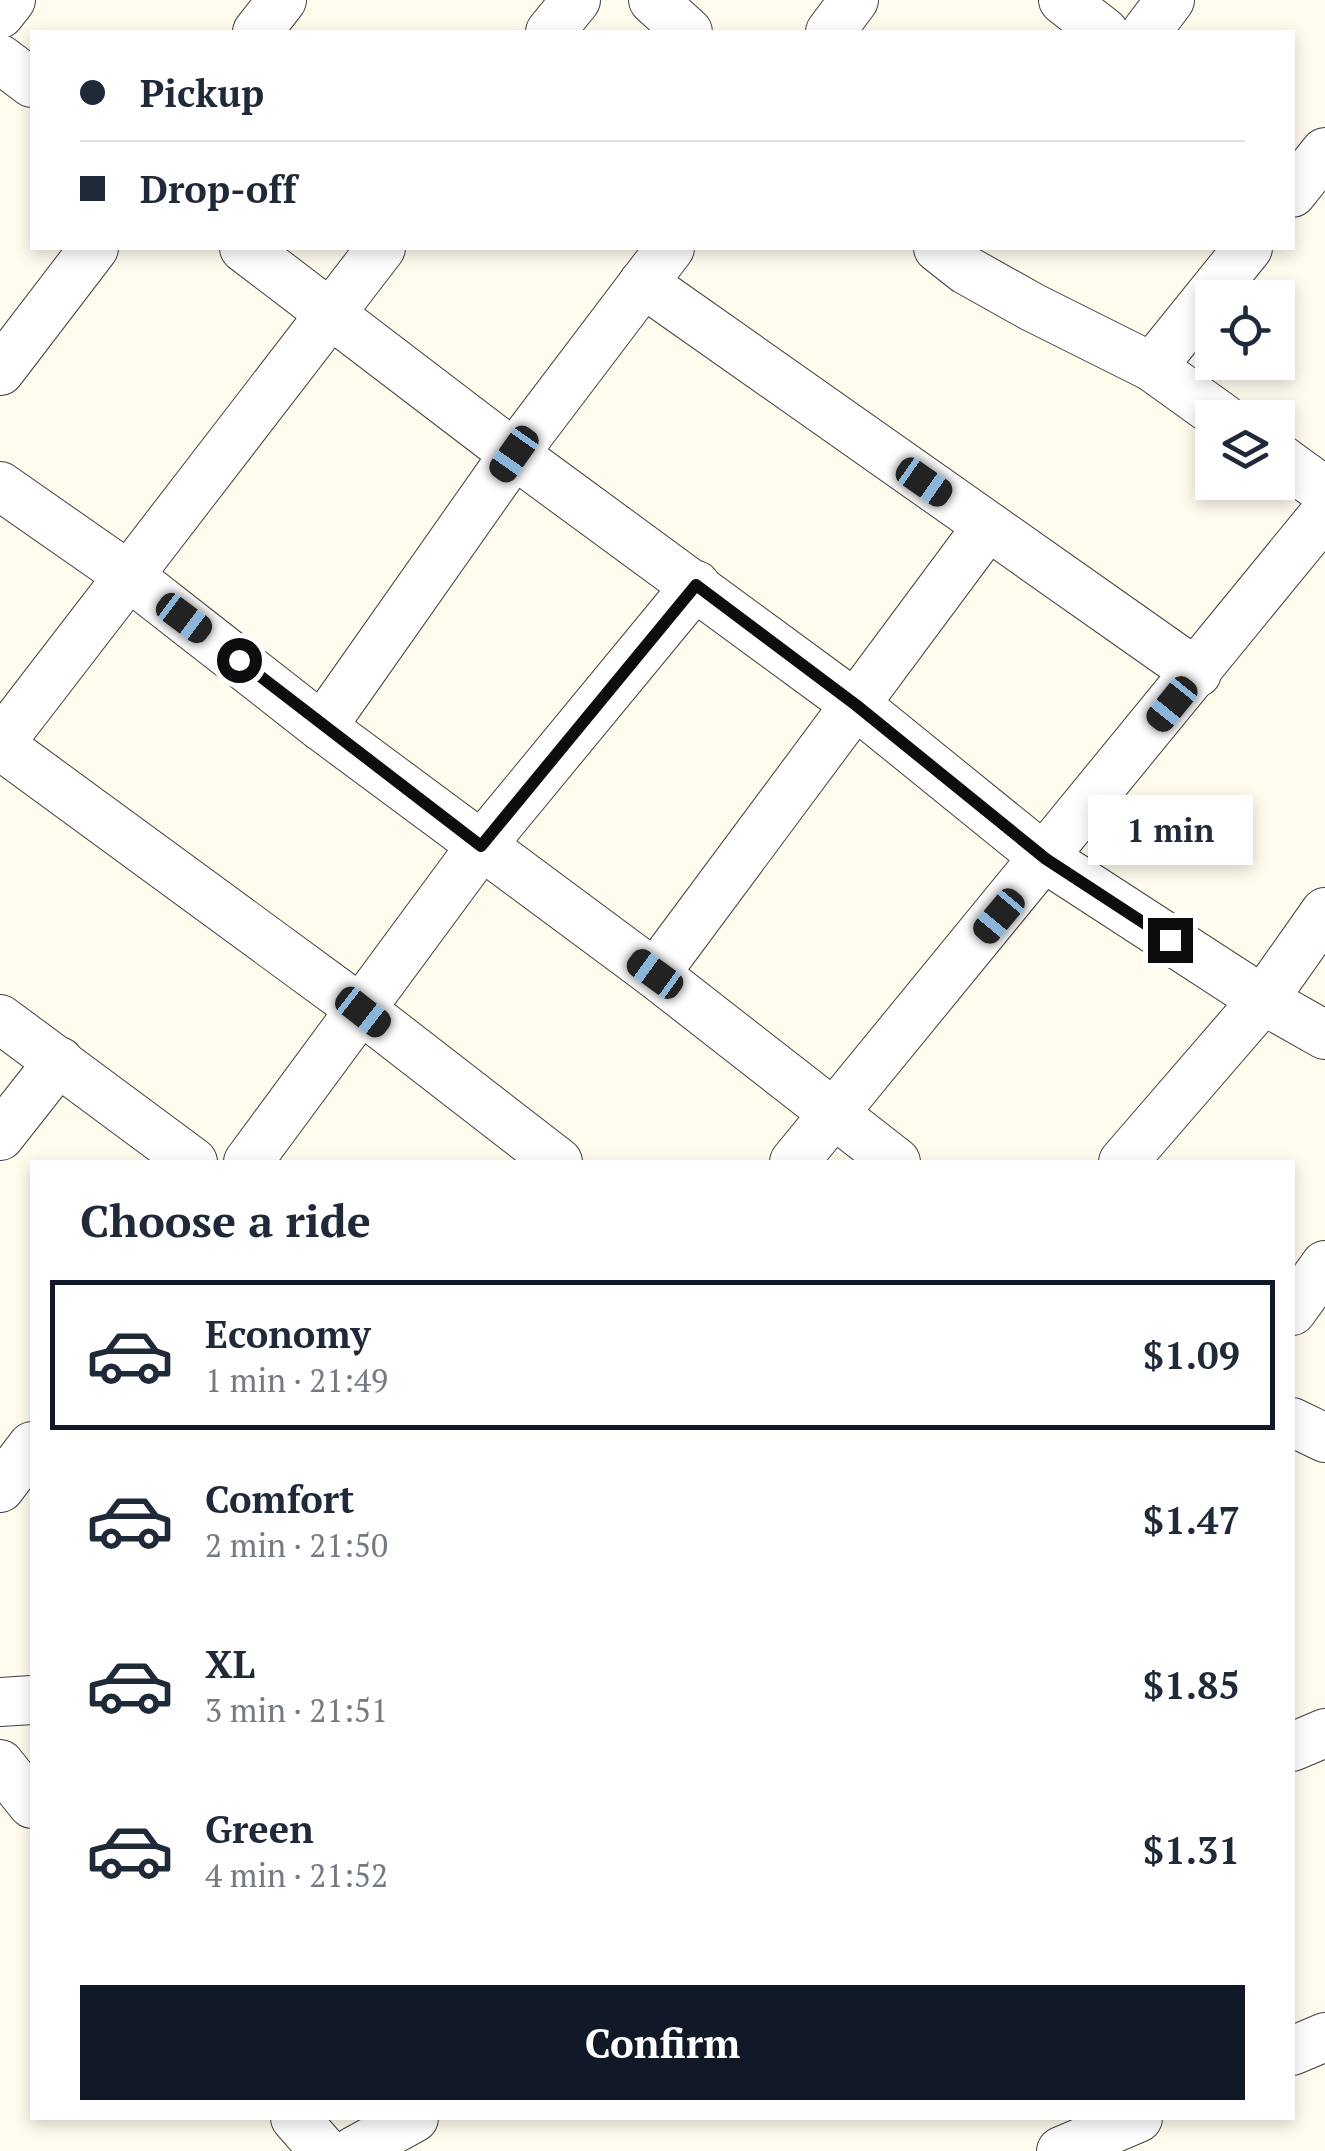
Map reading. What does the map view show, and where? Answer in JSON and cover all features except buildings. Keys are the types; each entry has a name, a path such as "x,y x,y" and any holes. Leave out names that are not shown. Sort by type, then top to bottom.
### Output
{"street":[{"path":"0,14 11,0"},
{"path":"259,30 282,0"},
{"path":"552,30 576,0"},
{"path":"653,0 686,30"},
{"path":"832,30 854,0"},
{"path":"1063,0 1101,30"},
{"path":"1148,30 1170,0"},
{"path":"0,59 30,82"},
{"path":"0,372 92,250"},
{"path":"247,250 514,454 856,705 1046,859 1263,1000 1325,1035"},
{"path":"379,250 0,744 363,1012 555,1160"},
{"path":"1152,366 1246,250"},
{"path":"962,255 1152,366 1198,400"},
{"path":"322,728 514,454 657,266 987,527 1197,674"},
{"path":"1295,469 1325,491"},
{"path":"0,486 129,576 322,728 655,974 893,1160"},
{"path":"796,1160 1046,859 1325,512"},
{"path":"655,974 987,527"},
{"path":"250,1160 363,1012 481,846 696,585"},
{"path":"1125,1160 1263,1000 1325,912"},
{"path":"0,1019 190,1160"},
{"path":"0,1136 59,1061"},
{"path":"1295,1307 1325,1265"},
{"path":"1295,1423 1325,1438"},
{"path":"0,1702 30,1700"},
{"path":"1295,1746 1325,1733"},
{"path":"0,1764 30,1802"},
{"path":"1295,2050 1325,2037"},
{"path":"297,2120 324,2151"},
{"path":"354,2151 410,2120"},
{"path":"1084,2139 1133,2120"}],"route":[{"path":"239,660 322,728 481,846 696,585 856,705 1046,859 1170,940"}]}
